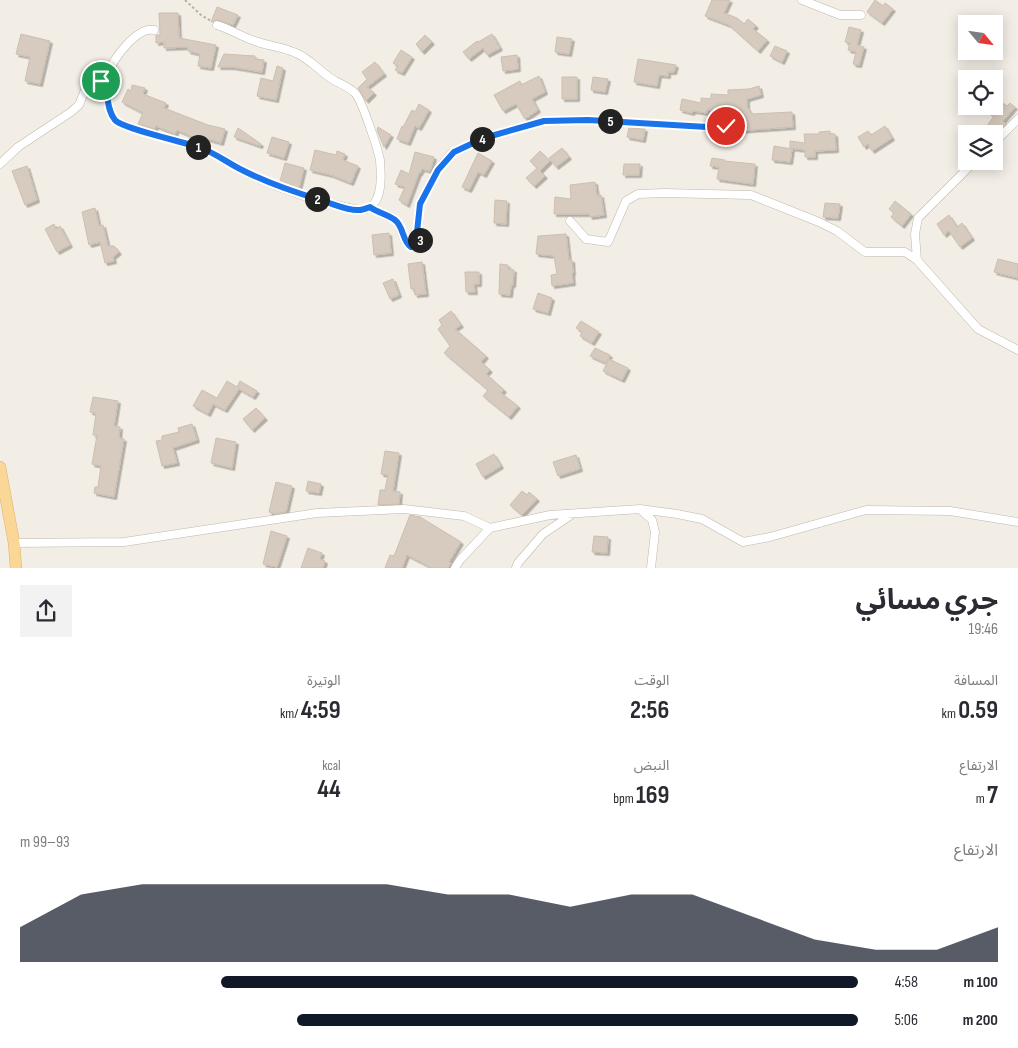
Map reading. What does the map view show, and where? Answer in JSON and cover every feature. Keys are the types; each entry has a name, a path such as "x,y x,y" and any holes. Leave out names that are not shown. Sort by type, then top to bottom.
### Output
{"main road":[{"path":"0,467 14,543 16,568"}],"street":[{"path":"802,0 840,15 862,15"},
{"path":"154,30 150,29 134,36 116,57 108,73 106,86 109,110 115,121 132,128 200,148 215,154 266,182 300,194 358,210 370,207 377,200 380,159 364,109 356,94 296,53 252,40 217,24"},
{"path":"0,164 18,147 79,105 88,83 96,80 101,81 106,86"},
{"path":"1003,134 1018,119"},
{"path":"370,207 376,212 384,213 397,221 407,244 411,247 416,247 420,244 420,236 417,232 420,204 438,170 454,152 484,138 544,121 588,120 707,127 726,126"},
{"path":"917,260 915,234 918,218 966,170"},
{"path":"570,221 586,239 608,242 626,201 638,194 751,195 819,222 837,231 865,252 905,252 917,260 978,329 1018,350"},
{"path":"14,543 124,542 318,514 404,509 464,516 490,528"},
{"path":"640,509 652,520 656,532 652,568"},
{"path":"455,568 460,560 490,528 550,515 572,513 640,509 677,514 702,519 743,542 770,537 866,510 950,511 1018,522"},
{"path":"516,568 518,563 543,534 572,513"}],"path":[{"path":"185,0 202,16 217,24"}],"building":[{"path":"712,0 730,0 724,13 737,18 744,24 748,19 756,26 753,29 767,40 758,51 729,25 705,16"},
{"path":"875,0 883,6 885,3 893,9 882,23 867,12"},
{"path":"217,7 238,15 233,25 218,20 211,22"},
{"path":"159,13 178,13 179,38 216,45 211,68 198,66 200,54 188,51 188,47 164,48 164,42 156,43 156,35 160,35"},
{"path":"849,27 861,30 857,45 864,47 859,65 853,64 856,52 848,50 850,43 845,42"},
{"path":"21,34 50,41 40,84 25,81 30,57 16,54"},
{"path":"492,34 500,48 487,55 483,48 469,59 463,52 477,41"},
{"path":"425,35 432,42 422,52 416,44"},
{"path":"557,37 572,39 569,54 555,52"},
{"path":"775,46 787,51 782,62 770,56"},
{"path":"401,50 412,57 402,73 395,70 398,66 393,63"},
{"path":"224,54 255,56 255,59 264,60 262,72 232,67 218,67"},
{"path":"517,55 518,69 503,71 501,57"},
{"path":"638,59 676,65 674,72 668,72 668,76 659,75 657,86 634,82"},
{"path":"375,62 384,74 367,87 374,93 366,101 358,88 367,79 362,72"},
{"path":"277,66 283,68 276,100 257,96 261,78 273,81"},
{"path":"539,76 545,92 532,99 538,110 525,119 516,104 503,111 494,95 520,81 521,85"},
{"path":"562,77 577,77 577,99 562,99"},
{"path":"593,77 608,79 605,92 591,90"},
{"path":"132,85 145,88 143,94 166,103 164,108 208,125 225,129 221,143 198,136 197,139 177,130 175,134 156,126 155,129 138,124 143,113 122,102 128,89 131,91"},
{"path":"759,86 761,95 747,99 747,107 752,114 792,112 793,127 735,131 736,114 731,115 731,111 707,110 707,113 693,111 692,113 680,110 682,99 701,103 701,98 711,99 711,94 728,95 728,90 749,89"},
{"path":"1003,103 1007,106 1010,103 1015,107 1003,121 1006,124 1003,127 1003,125 988,125 994,116 992,115 1003,115"},
{"path":"419,104 429,110 419,128 415,126 408,143 397,139 402,126 412,110 415,112"},
{"path":"885,126 892,138 872,151 868,144 864,147 858,137 868,131 871,135"},
{"path":"378,127 391,135 384,147 377,130"},
{"path":"238,128 261,144 260,146 234,137"},
{"path":"629,128 645,129 643,140 627,137"},
{"path":"830,131 830,134 835,134 836,150 815,151 815,157 805,157 805,150 790,148 790,141 805,143 804,134 819,134 819,132"},
{"path":"272,137 289,142 284,158 267,153"},
{"path":"774,146 792,149 790,162 772,160"},
{"path":"562,148 569,157 556,167 549,158"},
{"path":"315,150 336,155 337,151 345,154 343,160 358,166 351,183 331,175 310,170"},
{"path":"540,151 550,161 540,171 545,176 534,186 526,178 537,168 530,161"},
{"path":"415,152 434,157 430,171 422,169 419,173 407,205 399,200 405,187 395,184 401,170 409,174"},
{"path":"478,153 492,161 484,175 478,172 469,190 462,187"},
{"path":"712,158 755,164 753,184 717,179 719,167 710,166"},
{"path":"285,163 304,168 299,188 280,181"},
{"path":"624,164 640,164 639,175 623,175"},
{"path":"27,166 37,200 25,205 12,171"},
{"path":"595,182 597,196 601,195 604,215 590,217 589,214 554,214 555,197 571,199 570,185"},
{"path":"495,200 507,201 506,224 494,223"},
{"path":"895,201 911,214 902,226 891,217 894,213 889,209"},
{"path":"825,203 840,204 838,218 823,217"},
{"path":"95,208 99,226 103,225 108,246 114,246 119,252 113,257 114,261 105,263 100,242 89,245 82,212"},
{"path":"949,215 957,227 962,223 972,238 960,247 949,231 944,235 937,224"},
{"path":"54,224 56,229 60,226 70,245 57,252 45,229"},
{"path":"389,233 391,253 374,255 372,235"},
{"path":"566,234 569,260 572,260 573,283 552,286 551,275 557,274 554,256 536,254 538,236"},
{"path":"998,259 1018,264 1018,278 994,272"},
{"path":"422,262 426,294 415,295 414,288 411,289 408,264"},
{"path":"500,264 508,265 508,269 514,270 510,295 499,294"},
{"path":"465,272 479,272 479,284 474,284 475,292 466,292"},
{"path":"393,279 399,295 390,299 383,283"},
{"path":"538,293 552,298 548,313 533,309"},
{"path":"451,311 461,325 455,329 486,356 481,362 490,370 486,374 504,390 501,393 518,406 509,417 483,396 488,390 444,353 450,346 438,329 442,325 439,320"},
{"path":"581,321 599,332 592,343 580,336 582,332 576,328"},
{"path":"595,348 610,355 606,363 590,356"},
{"path":"609,359 628,368 622,380 603,371"},
{"path":"227,381 237,387 240,381 257,391 253,397 239,389 225,410 213,404 208,414 193,406 202,390 217,398"},
{"path":"93,397 118,401 114,426 120,427 119,438 124,439 114,497 94,493 95,487 98,487 101,466 92,464 97,435 93,435 96,413 90,412"},
{"path":"256,408 265,418 252,430 243,419"},
{"path":"192,424 197,440 173,448 177,463 162,466 156,441 162,440 162,436 179,432 178,428"},
{"path":"216,438 236,442 232,468 211,463"},
{"path":"385,451 399,453 393,491 400,492 399,504 378,505 380,490 385,490 388,475 381,474"},
{"path":"494,454 501,466 483,477 476,464"},
{"path":"576,455 580,469 558,476 553,462"},
{"path":"308,481 321,484 319,493 306,491"},
{"path":"276,482 292,486 286,512 275,514 269,512"},
{"path":"522,491 527,495 529,492 537,499 522,515 510,505"},
{"path":"410,515 420,517 461,542 449,562 451,563 448,568 432,568 407,555 402,568 385,568 390,555 394,556"},
{"path":"271,531 287,536 277,567 263,564"},
{"path":"594,536 608,537 607,553 592,552"},
{"path":"308,548 322,553 320,559 325,561 323,568 301,568"}],"route":[{"path":"101,81 106,86 109,110 115,121 132,128 200,148 215,154 266,182 300,194 358,210 370,207 376,212 384,213 397,221 407,244 411,247 416,247 420,244 420,236 417,232 420,204 438,170 454,152 484,138 544,121 588,120 707,127 726,126"}]}
